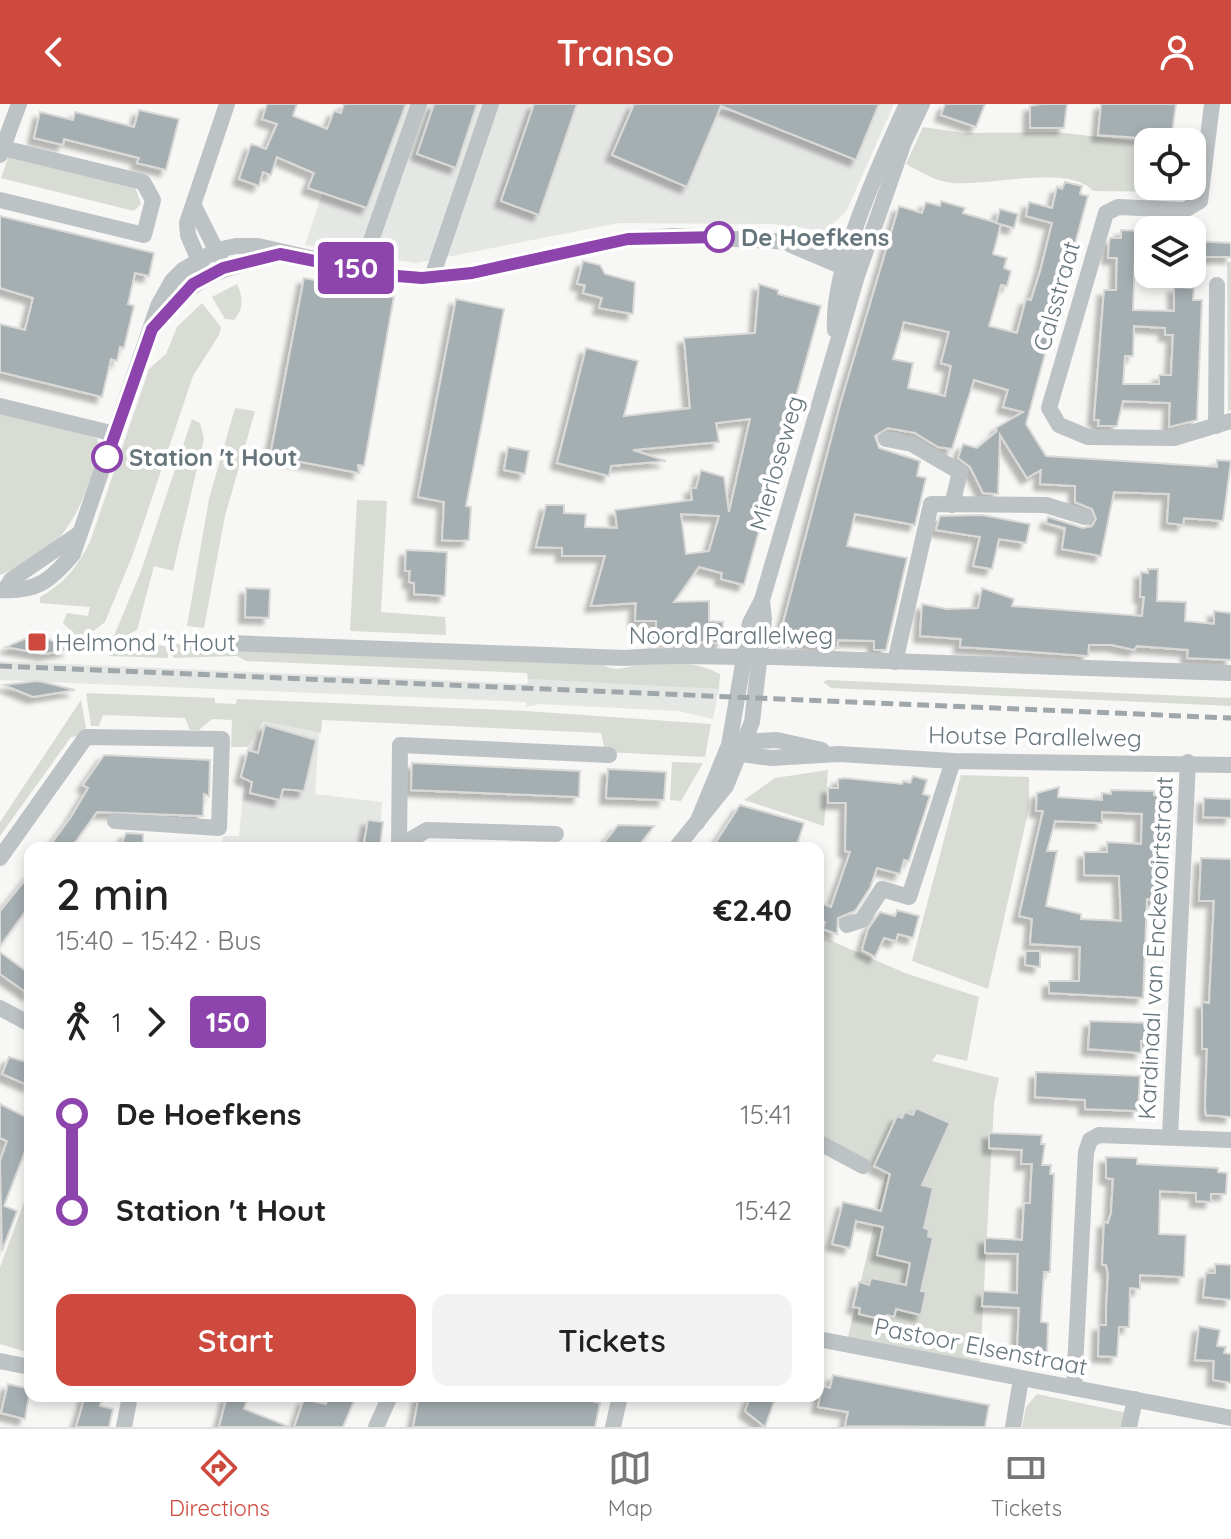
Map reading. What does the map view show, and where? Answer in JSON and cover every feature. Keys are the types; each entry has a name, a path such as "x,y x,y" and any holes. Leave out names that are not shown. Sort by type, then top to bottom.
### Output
{"street":[{"path":"0,200 144,235 153,200 143,182 1,152 19,104"},
{"path":"206,277 188,235 187,223 227,104"},
{"path":"361,269 419,104"},
{"path":"432,277 491,104"},
{"name":"Mierloseweg","path":"681,842 697,823 738,746 752,657 750,623 762,600 836,340 836,305 907,104"},
{"name":"Mierloseweg","path":"851,262 922,104"},
{"name":"Calsstraat","path":"1212,104 1200,201 1185,210 1118,207 1106,213 1049,408 1059,425 1088,437 1174,438 1224,423 1217,285"},
{"path":"194,206 223,268"},
{"path":"2,590 11,580 77,535 158,306 172,281 198,260 217,250 258,246 280,254 385,275 432,277 472,273 628,239 721,237 789,244 851,262"},
{"path":"152,329 193,284 223,268 280,254"},
{"path":"0,406 115,434"},
{"path":"886,439 912,444 960,472 952,505"},
{"path":"895,662 931,504 1046,505 1085,517"},
{"name":"Noord Parallelweg","path":"230,643 593,657 665,654 700,658 752,657 1231,673"},
{"path":"0,858 86,737 222,739 219,828 115,821"},
{"name":"Houtse Parallelweg","path":"738,746 789,742 839,754 953,761 1231,765"},
{"path":"399,842 400,745 609,755"},
{"path":"847,925 862,920 882,889 909,897 953,761"},
{"name":"Kardinaal van Enckevoirtstraat","path":"1170,1136 1188,762"},
{"path":"408,842 427,830 556,834"},
{"path":"0,1008 24,1021"},
{"name":"Kardinaal van Enckevoirtstraat","path":"1074,1388 1086,1152 1090,1140 1099,1135 1231,1140"},
{"path":"824,1145 863,1166"},
{"name":"Pastoor Elsenstraat","path":"824,1340 1231,1418"},
{"path":"0,1361 24,1366"},
{"path":"1013,1427 1021,1379"},
{"path":"1129,1427 1135,1399"},
{"path":"124,1427 129,1402"},
{"path":"376,1427 387,1402"},
{"path":"613,1427 619,1402"}],"shaded area":[{"path":"352,104 894,104 846,212 825,231 773,224 619,223 416,263 305,245"},
{"path":"923,127 964,133 1057,132 1134,141 1134,191 1093,191 1064,178 1045,177 946,182 906,164"},
{"path":"10,152 135,187 141,204 134,211 1,178"},
{"path":"1227,262 1231,262 1231,410 1228,412"},
{"path":"237,284 241,298 240,311 234,320 225,319 212,297"},
{"path":"202,303 221,327 219,335 193,376 133,554 105,622 81,641 63,623 67,613 88,616 90,607 40,603 40,597 75,567 90,542 149,369 166,354 177,327"},
{"path":"235,408 255,411 225,516 204,628 187,626 209,499"},
{"path":"0,413 97,438 98,449 96,464 68,527 46,550 18,568 0,575"},
{"path":"192,419 200,423 204,439 173,571 154,566 137,630 111,643 141,571"},
{"path":"357,500 387,501 381,612 445,617 446,635 350,631"},
{"path":"137,640 168,647 168,658 108,656"},
{"path":"173,644 602,664 618,669 654,663 683,663 720,674 719,689 528,679 527,673 246,661 237,656 173,658"},
{"path":"0,661 527,684 528,679 631,683 719,689 713,719 678,711 539,704 526,707 526,702 0,680"},
{"path":"823,682 1231,698 1231,706 831,688"},
{"path":"86,693 215,698 215,703 236,704 237,699 526,711 711,724 705,757 605,752 601,733 322,720 321,733 263,721 248,747 231,747 232,720 212,719 199,730 190,730 185,718 103,715 99,726 91,726"},
{"path":"81,700 86,728 78,736 71,737 0,836 0,822"},
{"path":"263,720 319,733 315,794 382,802 379,842 222,842 223,836 239,836 248,747"},
{"path":"672,762 703,763 681,801 670,800"},
{"path":"828,770 824,826 744,800 775,778"},
{"path":"961,775 1029,777 1029,808 988,989 912,961"},
{"path":"824,938 905,973 979,997 967,1061 937,1054 932,1061 999,1078 994,1103 980,1363 848,1337 886,1173 824,1142"},
{"path":"24,1202 24,1351 0,1344 0,1267"},
{"path":"1037,1394 1128,1413 1125,1427 1022,1427 1026,1407"}],"building":[{"path":"267,104 297,104 293,116 327,129 334,111 341,113 344,104 406,104 367,208 308,188 314,173 277,157 271,175 263,172 259,186 239,179 251,144 266,149 277,124 262,119"},
{"path":"434,104 477,104 456,168 417,154"},
{"path":"534,104 577,104 539,215 501,201"},
{"path":"634,104 879,104 856,160 721,106 687,187 612,155"},
{"path":"945,104 985,104 976,127 941,115"},
{"path":"1067,104 1064,128 1030,128 1030,106"},
{"path":"1101,104 1176,104 1173,128 1134,128 1134,138 1098,135"},
{"path":"139,110 179,119 166,170 137,163 139,158 64,139 63,145 34,138 40,112 73,120 75,112 134,127"},
{"path":"1065,182 1082,186 1080,194 1088,196 1026,424 1046,456 1217,467 1217,460 1231,461 1223,521 1184,518 1183,525 1167,523 1169,494 1114,492 1101,556 1062,549 1065,528 1046,523 1048,517 1083,528 1092,526 1096,519 1092,509 1075,502 1075,486 1040,484 1041,470 1027,478 1000,435 998,494 983,493 970,467 958,458 963,444 977,448 997,431 996,428 1023,412 1003,407 1008,390 974,380 952,449 938,447 915,433 888,428 875,436 879,448 920,461 917,476 926,478 915,525 855,514 847,546 907,558 886,650 874,650 874,641 838,640 837,648 779,639 840,405 899,206 922,213 926,202 940,206 941,201 965,208 963,213 1001,224 993,254 1007,258 1004,268 1011,271 1007,286 1001,285 989,326 1017,333 1026,299 1031,300 1052,223 1026,216 1029,202 1052,208 1057,187 1062,189","holes":["904,322 949,332 941,363 951,366 945,396 908,388 913,363 893,359"]},
{"path":"1000,209 1018,214 1014,228 996,223"},
{"path":"0,216 154,253 149,276 135,273 128,304 134,306 124,348 120,347 117,361 111,359 102,397 0,372 0,324 25,330 33,298 0,288"},
{"path":"1121,230 1134,231 1133,310 1174,311 1174,288 1194,288 1193,300 1202,300 1197,420 1169,427 1170,403 1123,401 1117,426 1098,426 1099,420 1094,420 1104,290 1116,290 1117,258 1108,258 1110,238 1121,238","holes":["1134,326 1165,328 1165,335 1173,335 1171,375 1159,375 1159,384 1123,384 1125,356 1133,356"]},
{"path":"1206,242 1231,243 1231,257 1206,257"},
{"path":"583,261 600,265 605,274 635,282 633,314 599,308 602,298 583,293 585,285 577,284"},
{"path":"304,278 394,296 364,466 358,465 359,473 270,456"},
{"path":"759,284 778,290 778,294 821,306 744,585 721,579 722,573 699,567 674,602 709,601 709,621 723,622 722,643 656,640 656,621 635,621 636,603 591,606 605,556 562,556 562,548 536,547 546,505 564,505 564,513 586,514 585,527 617,528 615,510 692,500 691,488 696,488 701,470 724,477 729,512 750,419 716,423 719,442 633,450 666,461 611,466 609,476 557,463 586,348 638,361 624,416 690,408 684,338 755,333","holes":["681,514 719,516 709,551 686,554"]},
{"path":"456,299 504,309 466,506 471,507 469,540 459,541 442,540 444,502 418,497"},
{"path":"508,447 529,451 525,474 504,470"},
{"path":"982,515 1030,524 1026,543 999,539 992,569 973,566 980,537 936,530 940,516"},
{"path":"406,550 447,552 445,596 414,594 414,583 409,582 410,571 405,571"},
{"path":"1148,569 1158,569 1157,601 1186,602 1185,621 1214,624 1214,611 1231,613 1231,660 1187,658 1188,650 1137,646 1134,650 1112,645 1089,645 1088,656 960,647 961,639 920,636 922,604 947,609 978,608 982,588 1014,599 1012,606 1142,616 1144,597 1140,597 1141,572 1148,573"},
{"path":"246,588 270,589 269,618 245,617"},
{"path":"38,633 68,650 44,654 6,647"},
{"path":"37,681 75,690 33,697 4,685"},
{"path":"265,725 316,740 304,791 283,789 280,800 250,793 252,782 241,777 248,750 258,753"},
{"path":"104,755 210,760 209,796 204,794 203,816 97,812 75,842 52,842 88,788 83,785"},
{"path":"412,763 580,771 579,797 411,790"},
{"path":"608,769 666,772 664,800 606,798"},
{"path":"913,776 927,780 923,794 930,796 909,861 904,860 900,874 877,868 870,888 855,911 838,918 837,934 824,929 824,904 831,907 850,852 845,851 846,803 828,803 828,788 838,788 838,779 844,778 910,783"},
{"path":"1059,787 1058,797 1102,800 1102,793 1111,794 1111,790 1154,791 1154,795 1163,796 1158,900 1147,899 1143,998 1049,993 1049,981 1079,981 1080,947 1030,944 1032,919 1019,916 1043,811 1036,811 1037,793","holes":["1102,812 1142,814 1141,844 1107,842 1107,852 1084,852 1084,875 1119,876 1121,921 1081,919 1081,914 1046,906 1057,851 1047,851 1055,821 1102,823"]},
{"path":"1204,798 1231,799 1231,818 1203,817"},
{"path":"740,805 804,823 798,842 716,842"},
{"path":"368,820 383,822 381,842 364,842"},
{"path":"618,825 654,826 642,842 605,842"},
{"path":"126,833 143,834 143,842 122,842"},
{"path":"1201,858 1231,859 1231,1117 1206,1115 1207,1049 1202,1049 1202,1002 1209,1003 1214,901 1199,901"},
{"path":"24,881 24,913 0,946 0,911"},
{"path":"897,910 919,916 913,938 898,934 896,941 884,938 875,957 862,950 868,929 880,912 895,916"},
{"path":"1026,951 1040,951 1040,967 1025,965"},
{"path":"0,952 24,970 24,991 0,974"},
{"path":"1090,1021 1153,1023 1152,1041 1141,1041 1141,1053 1088,1049"},
{"path":"9,1057 24,1061 24,1083 2,1074"},
{"path":"1036,1072 1140,1076 1138,1111 1085,1109 1085,1100 1035,1097"},
{"path":"0,1104 24,1116 24,1154 4,1206 17,1211 2,1251 0,1161 7,1141 0,1138"},
{"path":"916,1108 950,1123 922,1185 933,1188 924,1228 933,1238 921,1291 926,1292 921,1315 896,1309 894,1317 887,1315 885,1320 859,1314 860,1308 853,1307 859,1282 869,1285 871,1278 906,1285 910,1263 877,1255 883,1227 856,1221 850,1248 832,1244 843,1202 881,1211 890,1174 874,1166 897,1116 902,1118 905,1112 913,1115"},
{"path":"989,1133 1042,1135 1041,1144 1045,1144 1042,1165 1051,1165 1050,1174 1054,1174 1050,1272 1044,1272 1041,1322 1048,1323 1047,1354 1017,1353 1019,1308 982,1306 983,1291 1017,1293 1018,1254 985,1253 985,1238 1022,1240 1024,1203 1030,1203 1032,1164 1021,1164 1022,1150 989,1148"},
{"path":"1106,1157 1137,1158 1137,1164 1218,1168 1218,1172 1227,1173 1226,1194 1211,1194 1211,1202 1196,1201 1196,1193 1160,1191 1159,1234 1186,1235 1184,1277 1140,1275 1140,1289 1130,1288 1129,1327 1119,1327 1117,1357 1098,1356 1099,1325 1106,1325 1108,1274 1106,1265 1102,1265 1104,1222 1108,1223 1111,1213 1113,1179 1106,1178"},
{"path":"1215,1264 1231,1265 1231,1300 1203,1297 1206,1273 1215,1273"},
{"path":"1199,1326 1220,1330 1217,1346 1226,1347 1224,1353 1231,1354 1231,1383 1213,1380 1214,1361 1195,1360"},
{"path":"833,1375 989,1405 985,1427 845,1426 848,1412 818,1407 819,1402 824,1402 824,1386 830,1388"},
{"path":"8,1384 24,1388 24,1402 28,1402 25,1419 1,1413"},
{"path":"83,1402 101,1402 100,1406 113,1409 109,1427 76,1427"},
{"path":"225,1402 246,1402 244,1409 290,1427 219,1427"},
{"path":"303,1402 353,1402 343,1427 294,1427"},
{"path":"418,1402 600,1403 595,1427 413,1427"},
{"path":"749,1402 774,1402 765,1427 745,1411"}],"railway":[{"path":"0,666 1231,718"}],"bus line":[{"name":"150","path":"107,457 152,329 193,284 223,268 280,254 303,256 385,275 422,278 472,273 628,239 719,237"}],"place":[{"name":"De Hoefkens","path":"719,237"},
{"name":"Station 't Hout","path":"107,457"},
{"name":"Helmond 't Hout","path":"37,642"}]}
